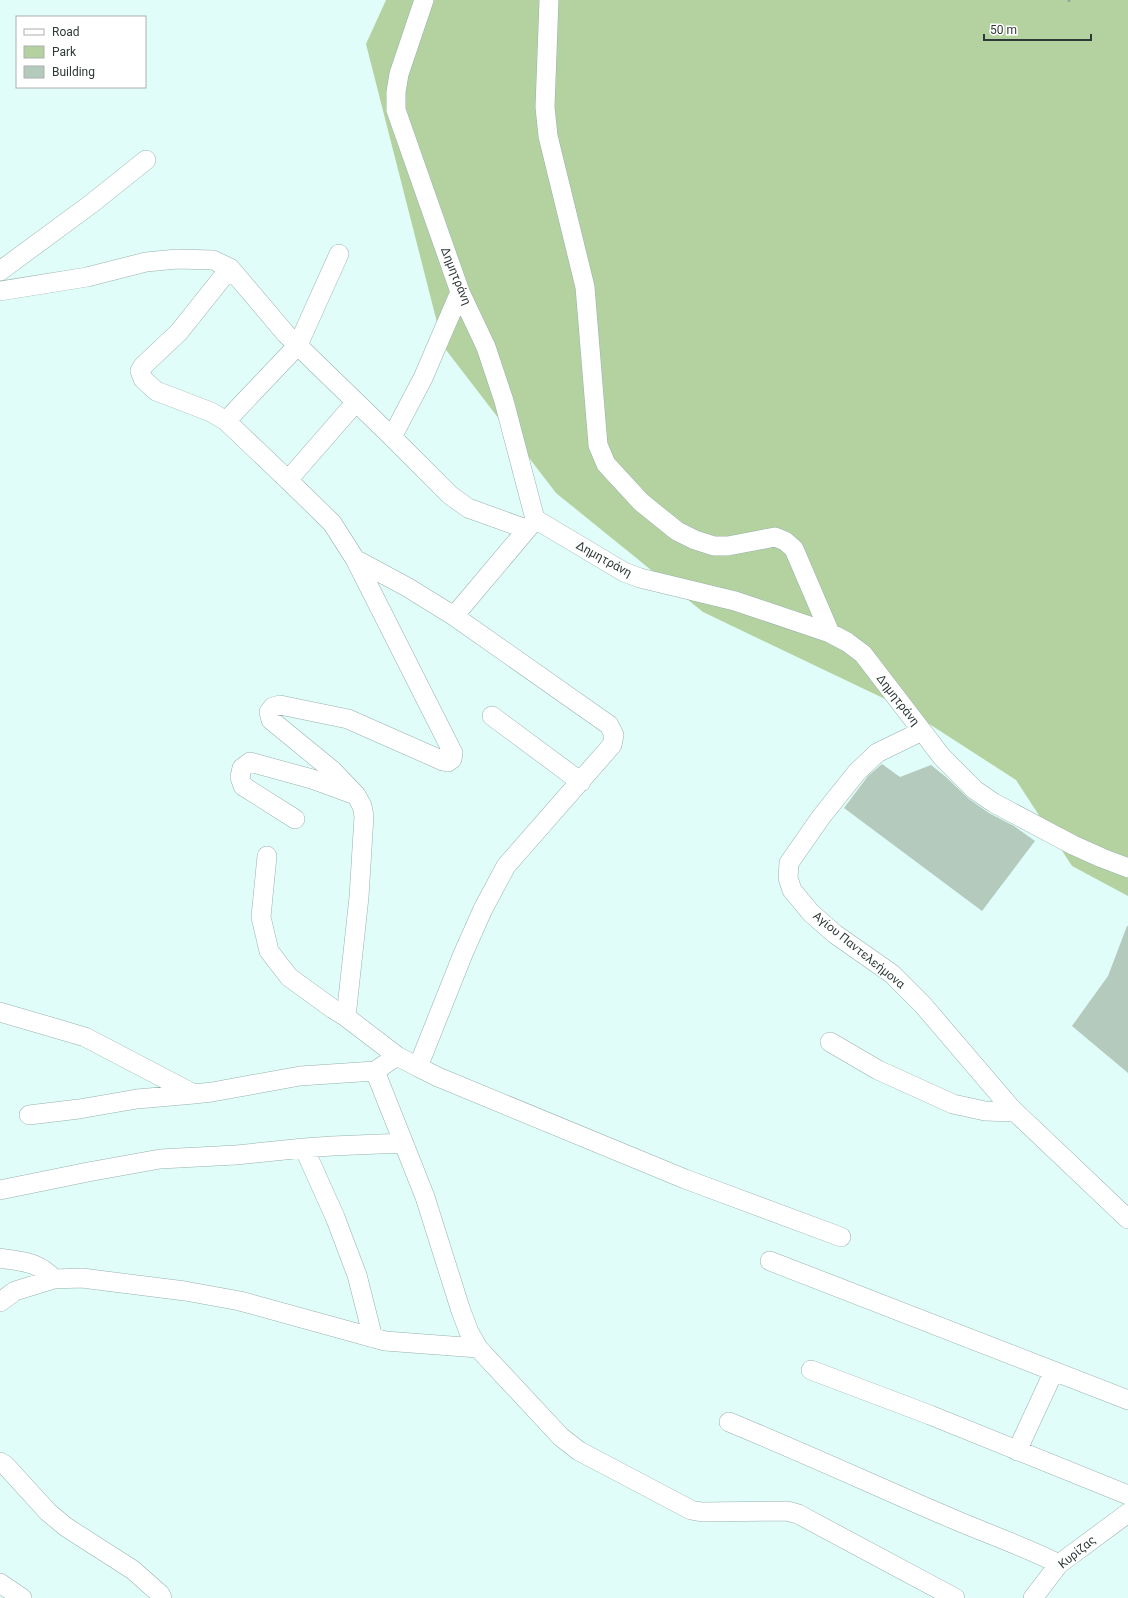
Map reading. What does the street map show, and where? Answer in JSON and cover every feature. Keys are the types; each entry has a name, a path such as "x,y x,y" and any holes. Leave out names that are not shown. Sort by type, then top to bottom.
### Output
{"street":[{"name":"Δημητράνη","path":"424,0 399,74 396,92 396,110 460,292 486,347 504,401 531,524 624,572 640,578 735,601 830,633 847,642 863,654 942,757 975,790 994,803 1073,845 1128,868"},
{"path":"549,0 545,107 548,136 586,287 598,445 606,464 642,502 678,532 694,540 714,546 728,546 775,537 785,541 794,549 830,633"},
{"path":"0,271 146,160"},
{"path":"226,421 298,345 339,254"},
{"path":"0,291 87,277 146,262 177,259 213,260 230,268 286,334 450,495 468,508 531,524 454,616"},
{"path":"230,268 180,332 143,366 140,371 143,379 156,390 211,412 226,421 332,523 355,559 453,753 452,759 448,762 443,761 348,719 280,705 273,707 269,712 272,720 332,770 356,795 362,806 364,816 359,897 346,1017"},
{"path":"392,437 423,378 460,292"},
{"path":"288,480 356,402"},
{"path":"355,559 407,587 454,616 531,672 609,725 614,735 612,745 506,866 483,909 463,954 418,1067"},
{"path":"492,716 581,782"},
{"name":"Αγίου Παντελεήμονα","path":"922,731 877,753 857,772 821,817 789,863 788,878 792,890 811,913 835,934 892,974 923,1005 1014,1112 1128,1219"},
{"path":"295,819 244,786 240,777 242,768 250,762 312,779 356,795"},
{"path":"267,856 261,917 269,951 289,977 346,1017 397,1056 438,1077 685,1179 841,1237"},
{"path":"0,1012 84,1037 194,1094"},
{"path":"830,1042 878,1070 953,1104 985,1111 1014,1112"},
{"path":"29,1115 79,1109 137,1099 212,1092 300,1076 375,1071 397,1056"},
{"path":"375,1071 425,1197 469,1332 478,1348 561,1437 579,1452 691,1510 702,1512 787,1511 798,1514 955,1598"},
{"path":"0,1190 160,1159 236,1155 304,1148 404,1143"},
{"path":"304,1148 335,1217 357,1275 373,1338"},
{"path":"0,1258 34,1264 45,1270 54,1279"},
{"path":"770,1261 1128,1400"},
{"path":"0,1302 15,1290 54,1279 82,1278 185,1291 240,1301 384,1341 478,1348"},
{"path":"811,1370 930,1415 1128,1495"},
{"path":"1017,1451 1054,1371"},
{"path":"729,1422 1039,1554 1059,1564"},
{"path":"0,1462 5,1465 48,1512 66,1528 133,1570 160,1594 162,1598"},
{"name":"Κυρίζας","path":"1033,1598 1059,1564 1128,1513"},
{"path":"0,1583 22,1598"}],"green space":[{"path":"386,0 1128,0 1128,896 1072,866 1016,780 906,709 703,612 556,493 443,346 366,44"}],"building":[{"path":"882,764 900,777 931,765 969,799 989,813 1014,826 1035,841 982,911 844,808 868,776"},
{"path":"1127,926 1128,1073 1072,1026 1108,976"}]}
